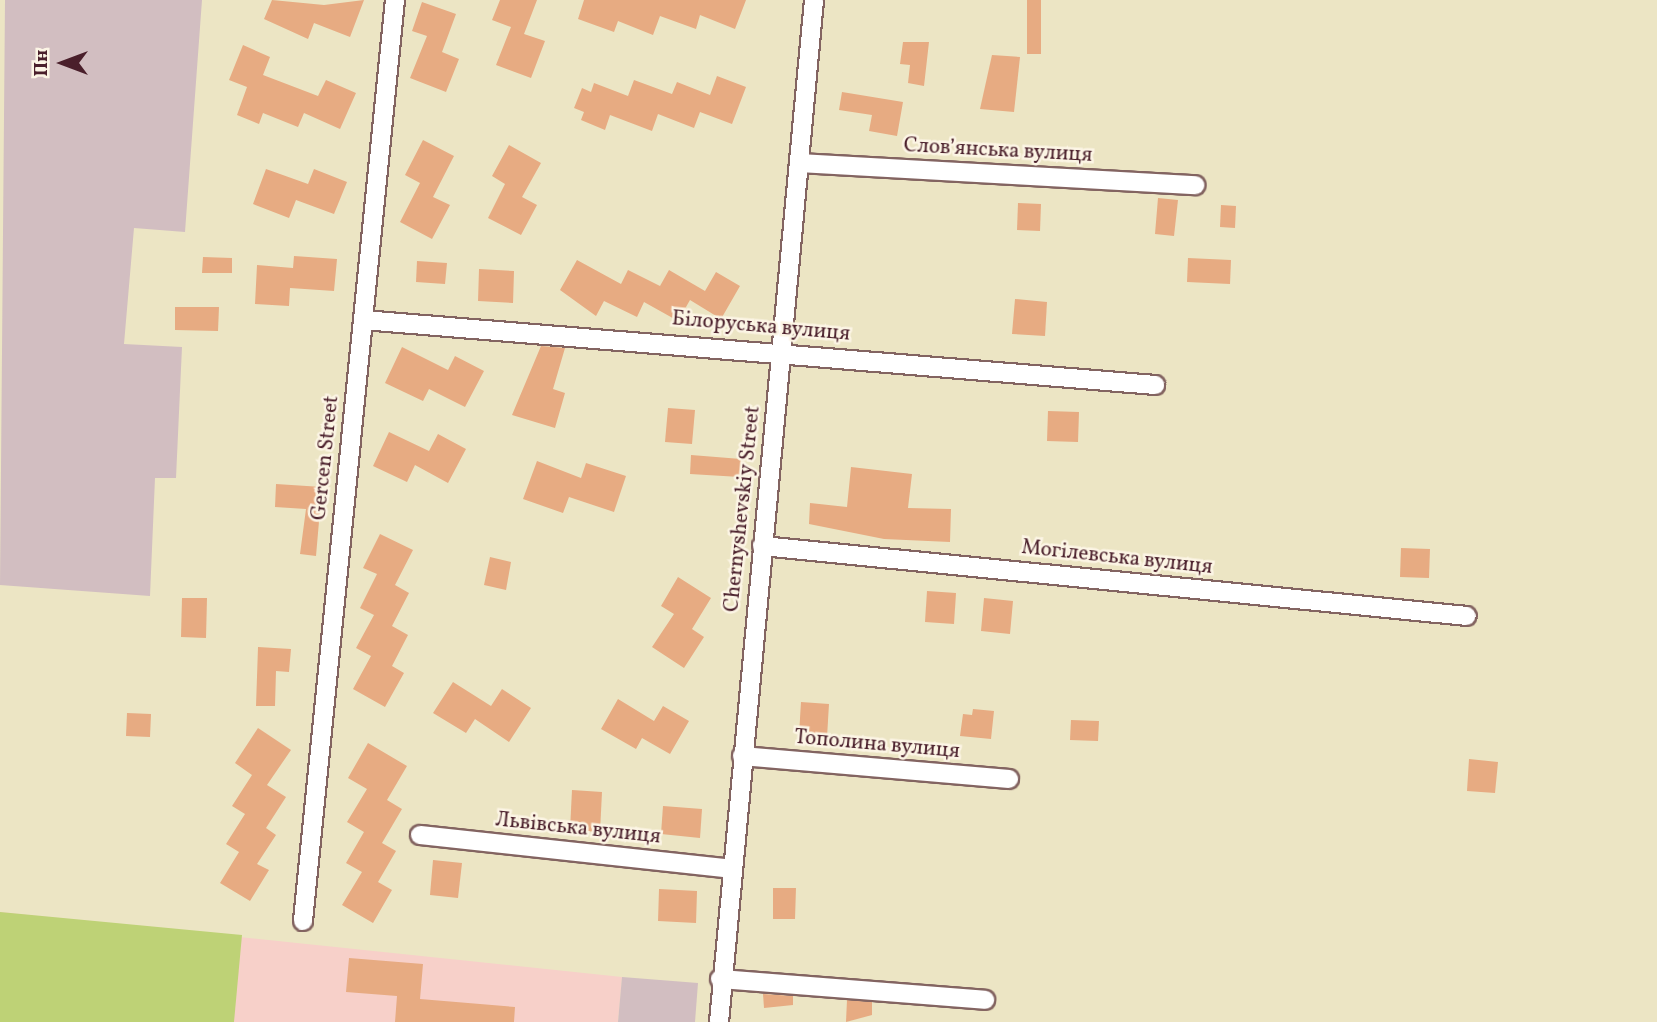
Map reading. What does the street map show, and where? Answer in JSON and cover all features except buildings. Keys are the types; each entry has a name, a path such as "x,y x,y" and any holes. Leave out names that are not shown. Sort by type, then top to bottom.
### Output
{"street":[{"name":"Gercen Street","path":"303,921 395,0"},
{"name":"Chernyshevskiy Street","path":"719,1022 720,979 814,0"},
{"name":"Слов’янська вулиця","path":"799,163 1195,185"},
{"name":"Білоруська вулиця","path":"363,320 781,350 1155,385"},
{"name":"Могілевська вулиця","path":"762,546 1467,616"},
{"name":"Тополина вулиця","path":"742,757 1009,779"},
{"name":"Львівська вулиця","path":"419,835 731,869"},
{"path":"720,979 985,1000"}],"shaded area":[{"path":"5,0 202,0 185,232 134,228 124,344 182,347 176,478 155,478 150,596 0,585"},
{"path":"0,912 622,977 618,1022 0,1022"},
{"path":"622,977 698,983 695,1022 618,1022"}],"green space":[{"path":"0,912 242,935 234,1022 0,1022"}]}
